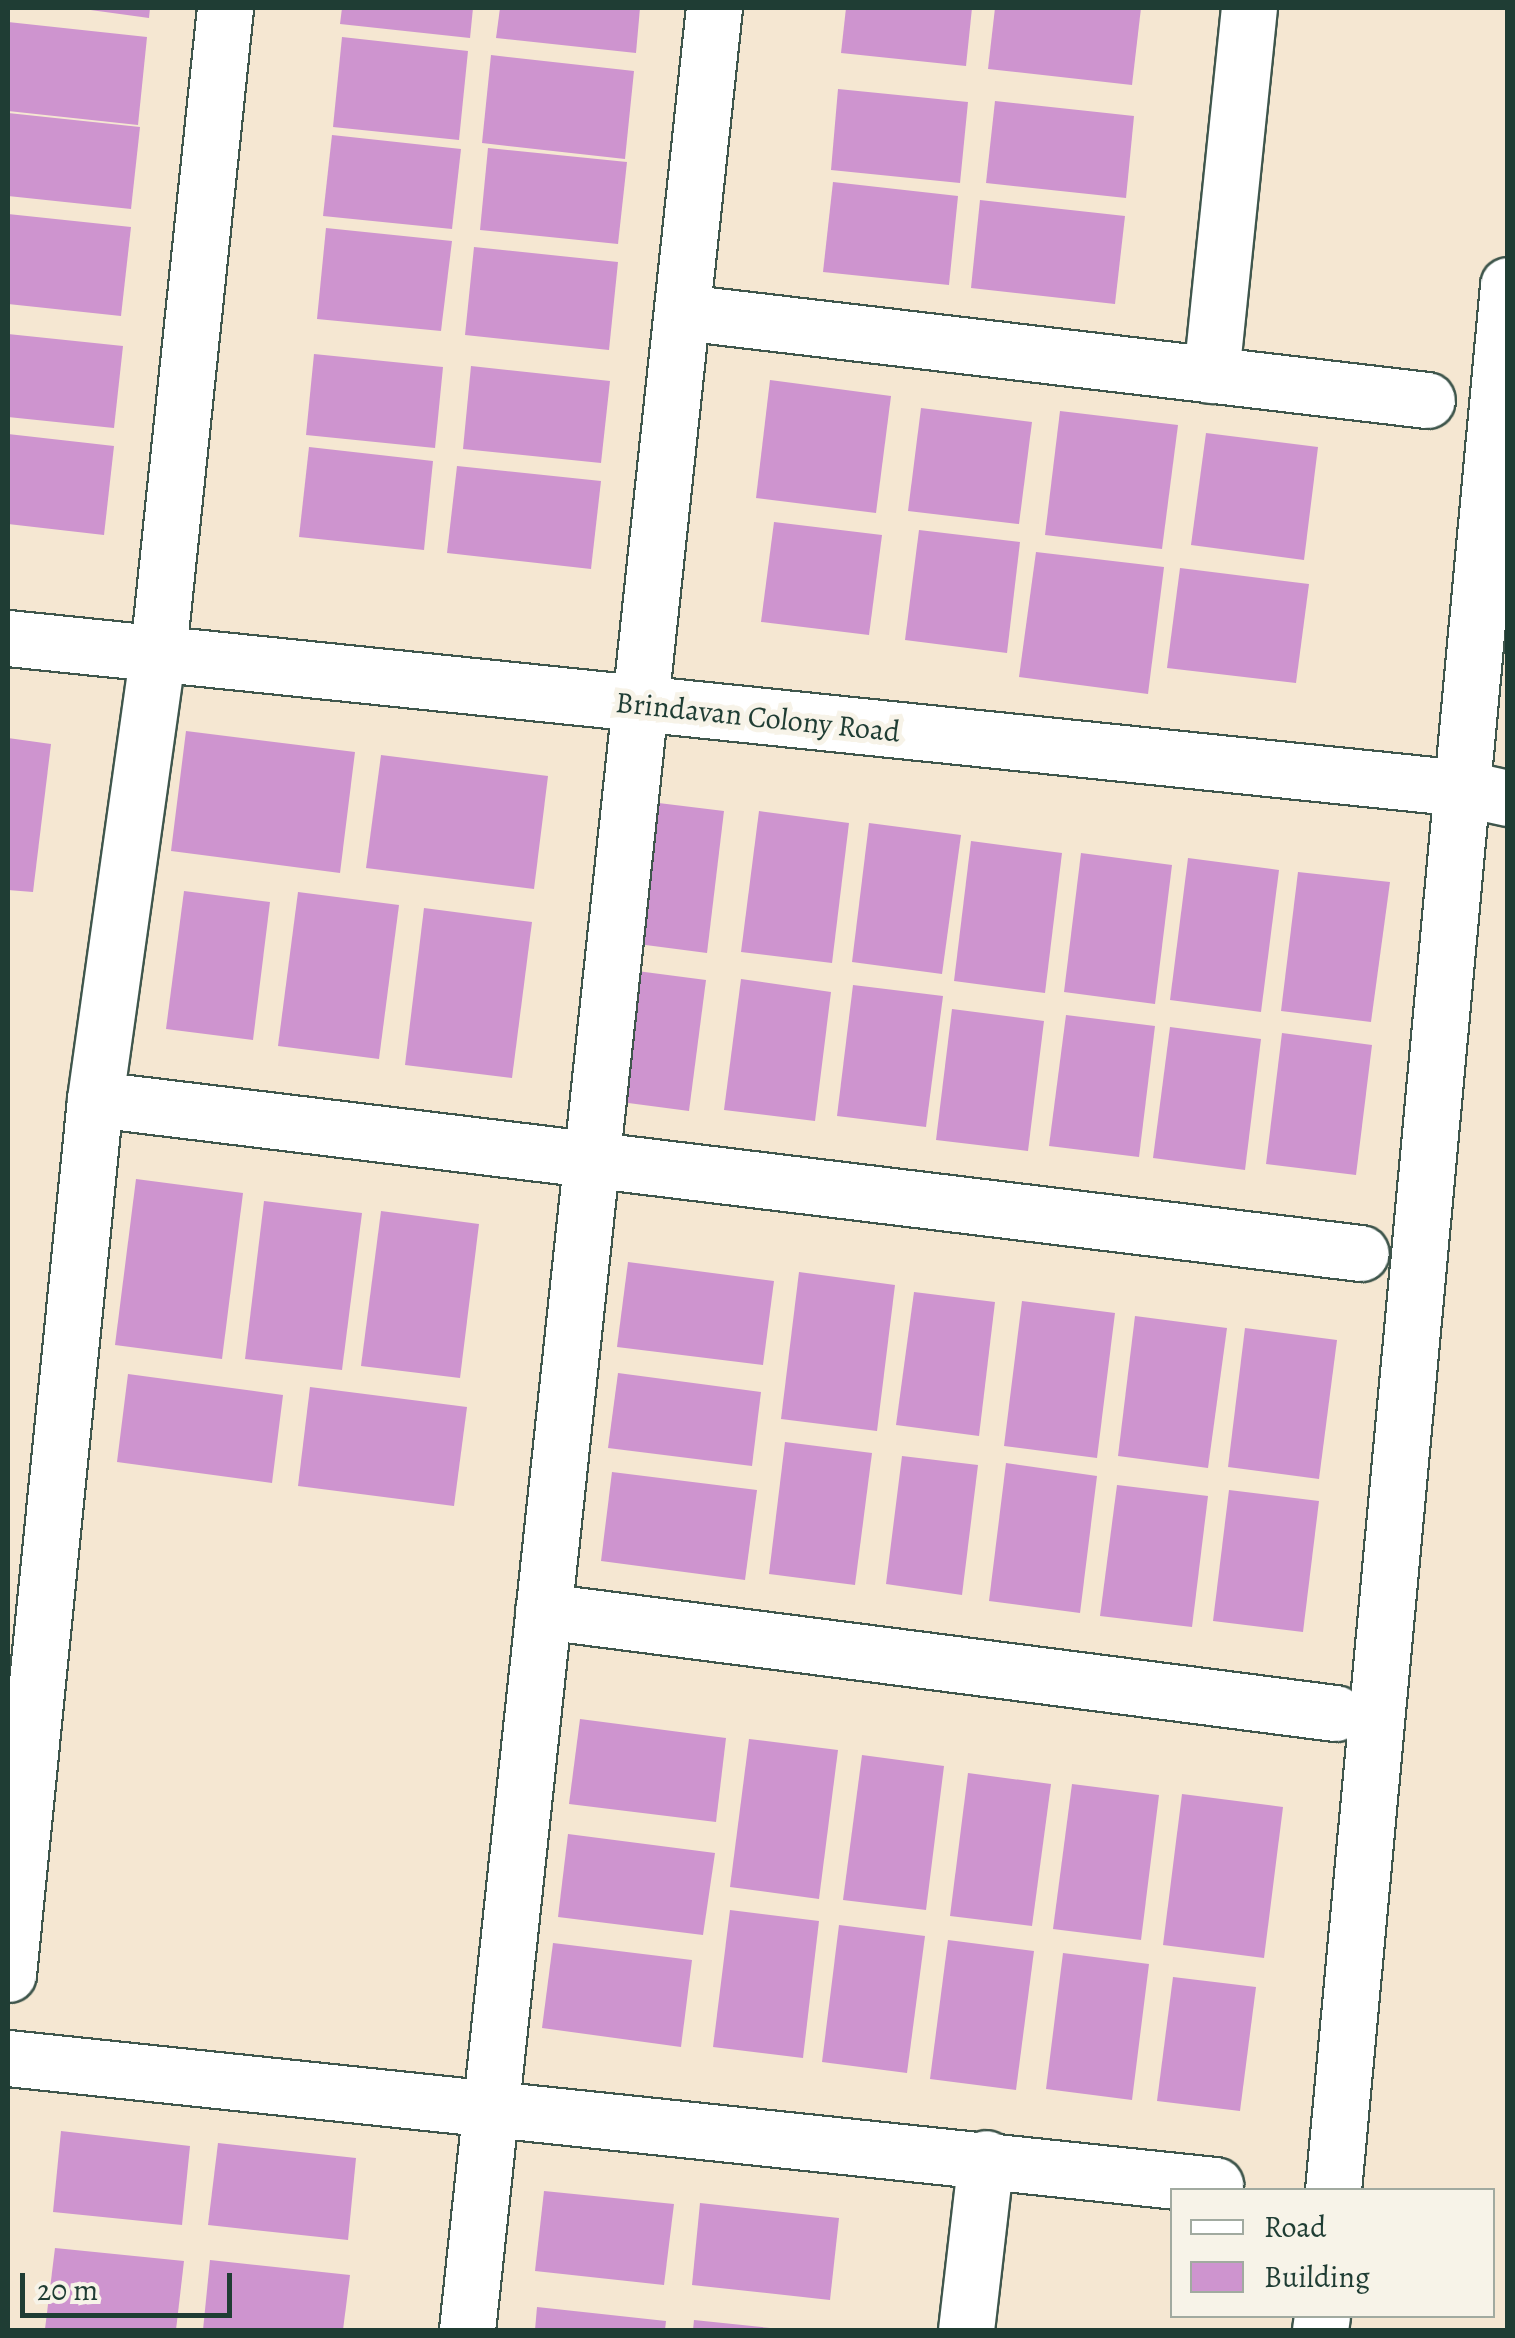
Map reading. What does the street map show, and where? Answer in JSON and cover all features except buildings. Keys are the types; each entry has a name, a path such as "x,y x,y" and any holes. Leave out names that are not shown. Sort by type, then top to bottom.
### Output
{"street":[{"path":"8,1974 95,1098 158,652 225,8"},
{"path":"467,2330 714,8"},
{"path":"1211,375 1249,8"},
{"path":"1333,2188 1484,793 1508,285"},
{"path":"682,312 1427,400"},
{"name":"Brindavan Colony Road","path":"8,638 1484,793"},
{"path":"95,1098 1361,1253"},
{"path":"544,1611 1335,1713"},
{"path":"8,2058 1215,2185"},
{"path":"966,2330 986,2158"}]}
